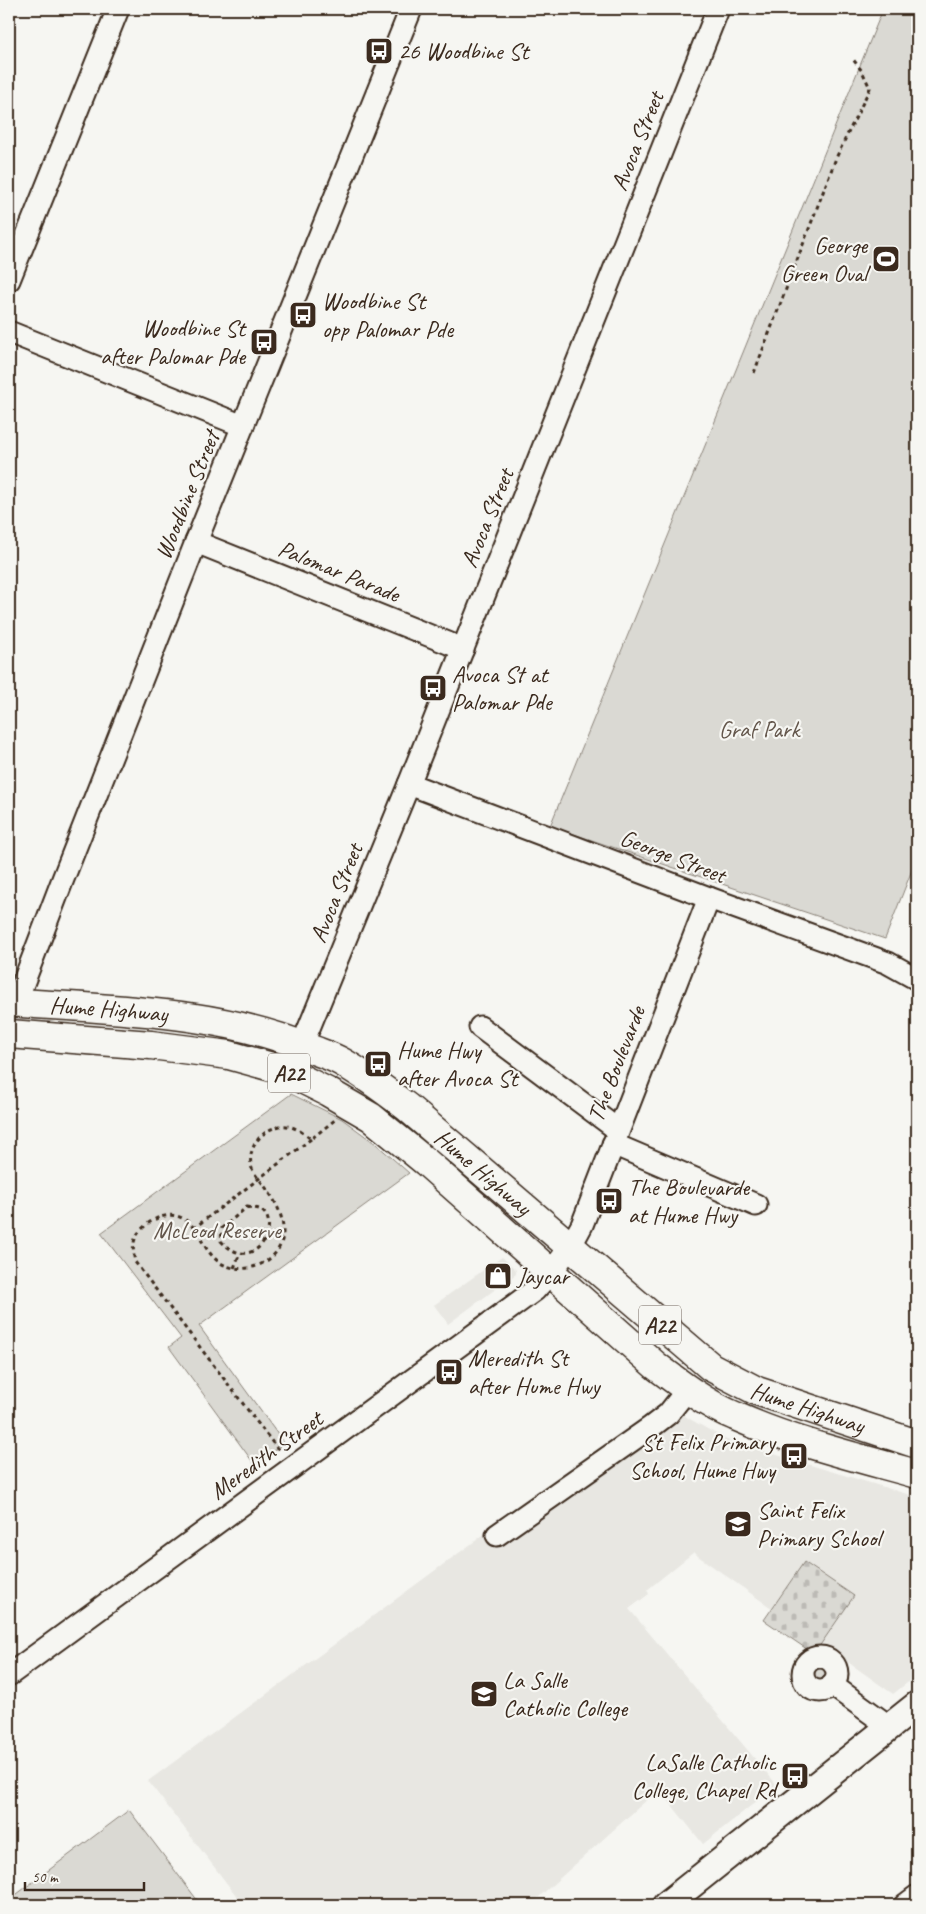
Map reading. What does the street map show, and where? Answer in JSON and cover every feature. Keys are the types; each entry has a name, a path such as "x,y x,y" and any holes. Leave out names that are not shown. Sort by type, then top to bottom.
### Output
{"highway":[{"name":"Hume Highway","path":"12,1002 141,1010 246,1028 277,1036 341,1061 372,1080 407,1107 706,1364 758,1391 917,1444"},
{"name":"Hume Highway","path":"9,1034 151,1045 198,1051 230,1056 286,1071 328,1092 371,1117 426,1162 654,1365 687,1390 734,1416 769,1429 917,1474"},
{"path":"687,1390 706,1364"}],"main road":[{"path":"666,1905 917,1705"}],"street":[{"path":"9,280 118,9"},
{"name":"Woodbine Street","path":"12,1002 411,9"},
{"name":"Avoca Street","path":"302,1045 409,784 718,9"},
{"path":"9,332 243,426"},
{"name":"Palomar Parade","path":"196,542 463,649"},
{"name":"George Street","path":"409,784 709,898 888,963 917,979"},
{"name":"The Boulevarde","path":"551,1273 570,1247 582,1225 709,898"},
{"path":"480,1027 615,1137 756,1205"},
{"name":"Meredith Street","path":"9,1675 535,1290 551,1273"},
{"path":"497,1535 668,1414 687,1390"},
{"path":"832,1685 890,1727"},
{"path":"905,1905 917,1896"}],"path":[{"path":"754,373 836,158 870,88 862,71 852,58"},
{"path":"194,1228 341,1116"},
{"path":"279,1451 135,1262 133,1244 137,1234 152,1221 168,1216 177,1216 184,1218 194,1228 211,1255 221,1263 234,1268 252,1268 260,1265 274,1253 283,1234 283,1220 276,1205 251,1166 254,1144 270,1129 282,1126 292,1127 311,1139"},
{"path":"247,1208 260,1209 267,1219 268,1237 258,1248 249,1252 240,1252 231,1250 221,1241 222,1228 247,1208"},
{"path":"234,1268 240,1252"}],"shaded area":[{"path":"502,1257 516,1270 516,1274 448,1324 434,1305"},
{"name":"La Salle Catholic College","path":"666,1401 688,1418 727,1440 917,1497 917,1675 893,1694 694,1552 647,1590 649,1594 629,1609 777,1785 703,1844 659,1789 530,1905 241,1905 242,1903 148,1781"}],"green space":[{"name":"Graf Park","path":"883,9 917,9 917,857 885,939 550,826"},
{"name":"McLeod Reserve","path":"291,1094 342,1119 376,1144 409,1173 199,1326 284,1443 255,1465 169,1347 181,1338 101,1233"},
{"path":"804,1562 854,1596 814,1654 764,1620"},
{"path":"819,1664 826,1667 829,1674 826,1681 819,1684 812,1681 809,1674 812,1667"},
{"path":"129,1810 201,1905 9,1905 9,1900"}],"place":[{"name":"26 Woodbine St","path":"379,51"},
{"name":"George Green Oval","path":"886,259"},
{"name":"Woodbine St opp Palomar Pde","path":"303,315"},
{"name":"Woodbine St after Palomar Pde","path":"264,342"},
{"name":"Avoca St at Palomar Pde","path":"433,688"},
{"name":"Hume Hwy after Avoca St","path":"378,1064"},
{"name":"The Boulevarde at Hume Hwy","path":"609,1201"},
{"name":"Jaycar","path":"498,1276"},
{"name":"Meredith St after Hume Hwy","path":"449,1372"},
{"name":"St Felix Primary School, Hume Hwy","path":"794,1456"},
{"name":"Saint Felix Primary School","path":"738,1524"},
{"name":"La Salle Catholic College","path":"484,1694"},
{"name":"LaSalle Catholic College, Chapel Rd","path":"795,1776"}]}
